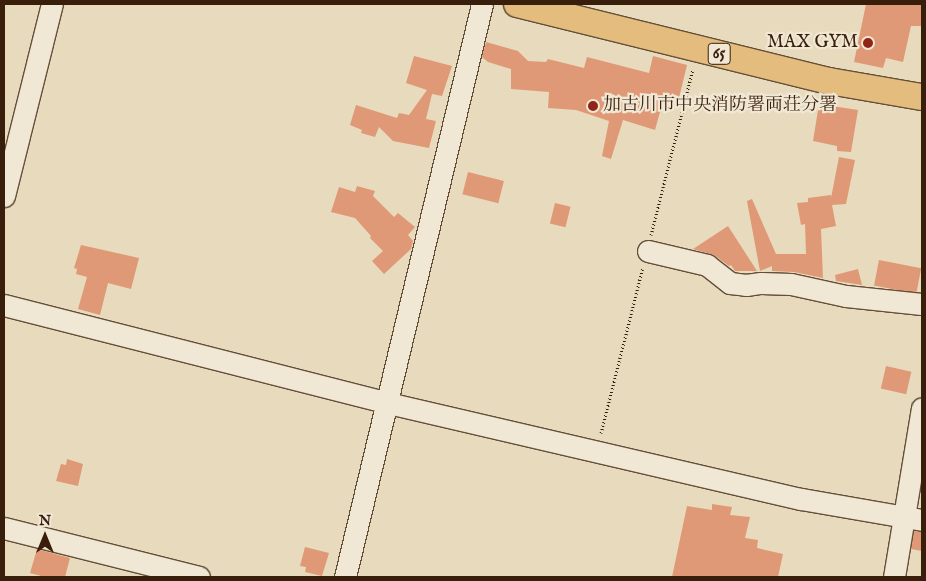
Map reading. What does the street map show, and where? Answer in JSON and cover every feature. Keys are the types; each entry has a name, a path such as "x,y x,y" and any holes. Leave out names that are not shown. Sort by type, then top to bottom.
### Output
{"main road":[{"name":"65","path":"517,4 829,81 922,97"}],"street":[{"path":"4,196 52,4"},
{"path":"345,577 482,4"},
{"path":"648,251 707,265 730,283 746,285 761,283 791,284 846,296 922,304"},
{"path":"4,305 388,403 801,499 913,518"},
{"path":"894,577 913,518 922,408"},
{"path":"4,528 131,569 199,577"}],"building":[{"path":"866,4 922,4 922,26 911,26 903,62 886,58 883,68 854,62"},
{"path":"486,42 518,51 528,61 546,62 548,59 584,68 587,57 649,73 653,56 687,65 679,98 665,94 655,130 623,120 611,159 602,156 609,121 576,110 548,108 549,92 511,89 511,69 488,62 482,57"},
{"path":"414,56 452,66 442,96 432,94 426,119 436,121 429,148 393,141 379,127 375,137 361,133 362,130 350,125 356,105 397,118 399,113 409,115 427,90 406,83"},
{"path":"819,104 858,110 851,152 837,151 837,146 813,141"},
{"path":"839,157 855,160 846,204 832,205 836,226 821,229 823,278 794,272 772,271 772,266 760,271 747,201 752,199 776,254 806,254 805,224 801,225 797,203 808,202 808,198 831,195 831,198"},
{"path":"468,172 504,181 498,203 462,194"},
{"path":"357,186 375,191 373,196 394,217 398,213 415,227 408,235 413,241 411,249 384,274 372,261 383,251 370,238 371,236 355,218 331,212 339,187 355,192"},
{"path":"555,203 571,207 565,227 550,223"},
{"path":"728,226 757,271 735,271 731,265 729,266 714,255 693,249"},
{"path":"81,245 139,258 131,289 108,283 100,315 78,309 87,277 76,274 77,269 74,268"},
{"path":"879,260 921,268 916,294 874,286"},
{"path":"858,269 862,285 836,281 835,275"},
{"path":"886,366 911,372 906,394 881,388"},
{"path":"67,459 83,464 78,486 56,481 61,464 66,465"},
{"path":"712,504 732,507 730,515 750,517 745,538 758,540 757,548 783,554 778,577 672,577 687,506 712,510"},
{"path":"914,531 922,532 922,551 911,549"},
{"path":"305,547 329,553 322,576 305,572 306,567 300,566"},
{"path":"37,549 70,558 65,577 45,577 30,573"}],"place":[{"name":"MAX GYM","path":"868,43"},
{"name":"加古川市中央消防署両荘分署","path":"593,106"}]}
